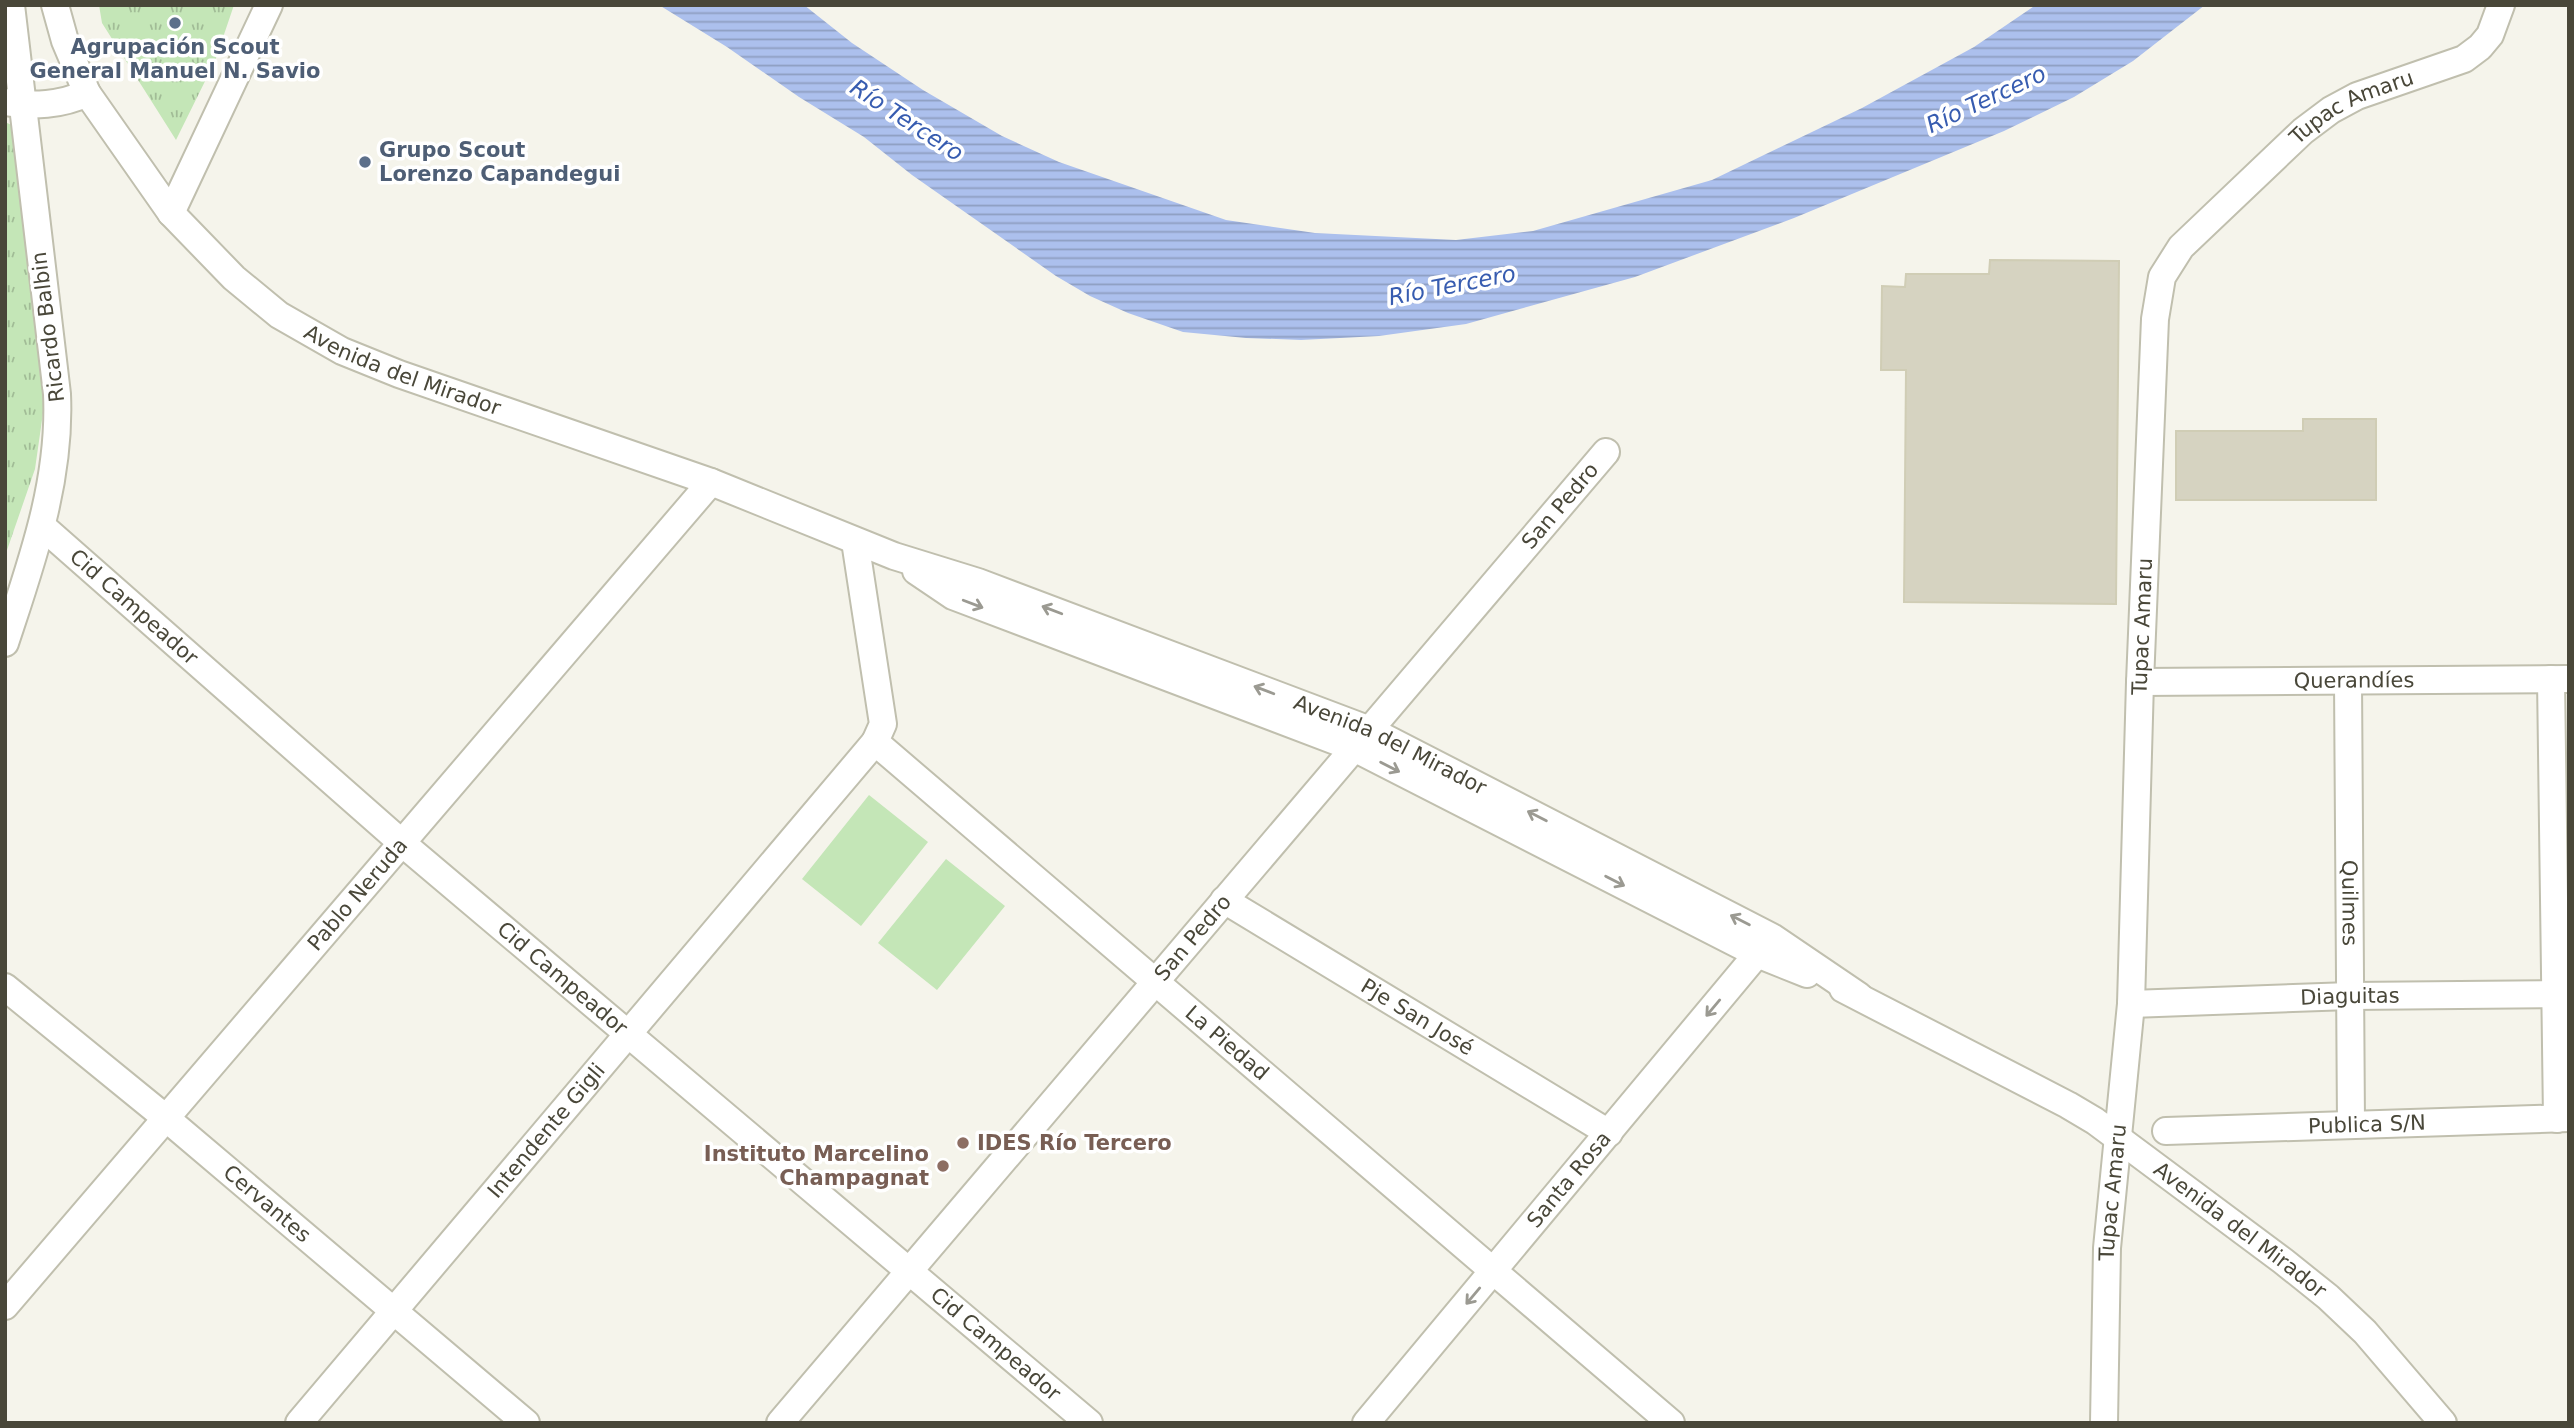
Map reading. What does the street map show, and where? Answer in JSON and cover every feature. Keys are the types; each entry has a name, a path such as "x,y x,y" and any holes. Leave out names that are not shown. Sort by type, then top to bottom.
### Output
{"street":[{"name":"Ricardo Balbin","path":"5,643 43,527 58,442 57,394 13,104 11,5"},
{"name":"Avenida del Mirador","path":"55,5 65,41 86,93 170,213 234,278 279,316 342,351 399,374 711,482 894,556 953,596 1362,739 1765,945 2068,1105 2116,1137 2328,1297 2365,1332 2443,1423"},
{"path":"170,213 269,5"},
{"name":"Tupac Amaru","path":"2104,1423 2107,1248 2131,1004 2140,682 2155,319 2162,277 2181,247 2303,131 2331,110 2357,96 2464,59 2490,35 2501,5"},
{"path":"13,104 70,101 86,93"},
{"name":"San Pedro","path":"780,1423 1605,452"},
{"name":"Pablo Neruda","path":"5,1306 711,482"},
{"name":"Cid Campeador","path":"43,527 402,843 1089,1423"},
{"path":"855,541 884,724 875,742"},
{"path":"2560,679 2563,1118"},
{"name":"Querandíes","path":"2140,682 2560,679"},
{"name":"Quilmes","path":"2348,681 2351,1125"},
{"name":"La Piedad","path":"875,742 1671,1423"},
{"name":"Intendente Gigli","path":"299,1423 875,742"},
{"name":"Pje San José","path":"1224,900 1609,1133"},
{"name":"Santa Rosa","path":"1366,1423 1765,945"},
{"name":"Cervantes","path":"5,987 167,1119 526,1423"},
{"name":"Diaguitas","path":"2131,1004 2350,996 2562,994"},
{"name":"Publica S/N","path":"2166,1131 2563,1118"}],"green space":[{"path":"99,5 234,5 215,61 176,140 102,23"},
{"path":"5,122 16,127 45,399 35,469 5,556"},
{"path":"869,795 928,842 861,926 802,879"},
{"path":"946,859 1005,906 937,990 878,943"}],"water":[{"name":"Río Tercero","path":"659,5 804,5 852,43 923,90 1002,136 1059,162 1226,220 1315,233 1456,240 1533,231 1712,180 1862,108 1974,47 2036,5 2205,5 2133,61 2074,97 2004,131 1794,218 1635,277 1466,324 1379,336 1301,340 1183,332 1128,313 1090,296 1056,276 912,175 864,137"}],"building":[{"path":"1990,260 2119,261 2116,604 1904,602 1906,370 1881,370 1882,286 1905,287 1906,274 1989,274"},
{"path":"2303,419 2376,419 2376,500 2176,500 2176,431 2303,431"}],"place":[{"name":"Agrupación Scout General Manuel N. Savio","path":"175,23"},
{"name":"Grupo Scout Lorenzo Capandegui","path":"365,162"},
{"name":"IDES Río Tercero","path":"963,1143"},
{"name":"Instituto Marcelino Champagnat","path":"943,1166"}]}
